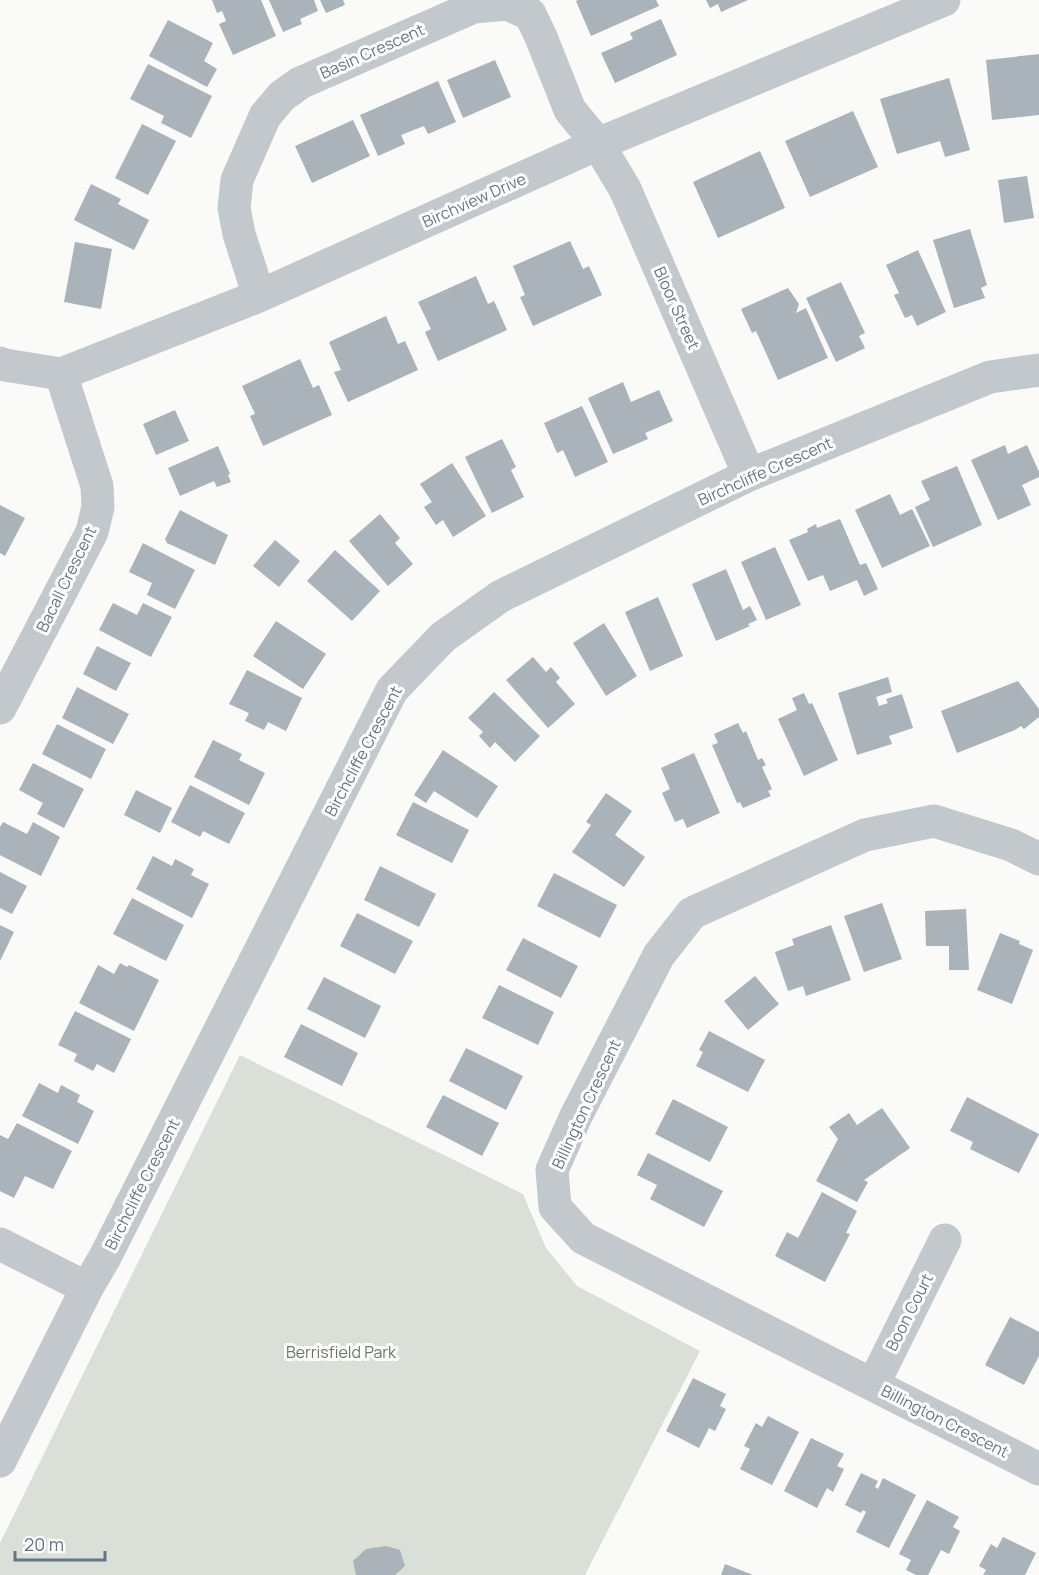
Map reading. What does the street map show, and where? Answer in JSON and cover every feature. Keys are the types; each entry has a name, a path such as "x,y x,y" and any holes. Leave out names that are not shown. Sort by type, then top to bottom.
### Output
{"street":[{"name":"Birchview Drive","path":"61,374 259,296 598,144 945,0"},
{"name":"Basin Crescent","path":"259,296 239,234 234,208 237,180 265,116 282,96 300,83 474,7 507,4 530,14 570,110 598,144"},
{"name":"Bloor Street","path":"598,144 626,189 749,475"},
{"path":"0,363 61,374"},
{"name":"Birchcliffe Crescent","path":"0,1461 392,690 442,637 501,596 749,475 990,377 1039,370"},
{"name":"Bacall Crescent","path":"0,708 92,532 98,507 97,486 61,374"},
{"name":"Billington Crescent","path":"1039,859 1011,845 934,821 865,835 692,913 659,955 576,1116 552,1170 555,1207 584,1238 1039,1469"},
{"name":"Boon Court","path":"873,1385 945,1240"},
{"path":"0,1244 87,1288"}],"green space":[{"name":"Berrisfield Park","path":"240,1055 523,1194 546,1248 577,1286 700,1351 585,1575 0,1575 0,1543"}],"building":[{"path":"212,0 261,0 276,36 233,55 219,24 226,21 222,11 217,13"},
{"path":"269,0 314,0 318,11 300,19 302,24 283,32"},
{"path":"320,0 343,0 345,5 326,13"},
{"path":"656,0 659,6 591,36 576,1"},
{"path":"706,0 748,0 721,12 718,4 710,8"},
{"path":"661,19 677,55 615,83 601,53 633,39 630,33"},
{"path":"168,20 213,43 204,61 217,69 207,87 149,56"},
{"path":"1039,54 1039,115 992,120 986,60"},
{"path":"495,60 511,97 463,118 447,80"},
{"path":"148,64 212,96 191,138 161,123 164,116 130,99"},
{"path":"949,78 970,150 945,157 940,141 897,154 880,99"},
{"path":"438,81 456,122 428,134 424,126 401,135 405,144 378,156 360,115"},
{"path":"853,111 878,167 810,197 785,141"},
{"path":"353,120 370,156 312,183 295,146"},
{"path":"142,124 176,141 148,195 115,178"},
{"path":"760,151 785,208 718,238 693,182"},
{"path":"1027,176 1034,218 1004,223 998,180"},
{"path":"91,184 121,199 118,204 149,220 134,250 74,220"},
{"path":"970,229 987,285 981,288 985,298 954,308 933,240"},
{"path":"570,241 583,269 589,266 602,295 533,326 520,297 525,295 513,266"},
{"path":"75,242 112,249 101,309 64,302"},
{"path":"918,250 946,312 917,326 912,315 905,318 894,295 899,293 886,265"},
{"path":"476,276 488,304 494,301 507,330 438,361 425,332 431,329 418,302"},
{"path":"841,282 865,333 859,336 865,348 836,362 806,298"},
{"path":"788,288 799,304 796,313 806,308 828,358 778,380 756,331 752,333 741,309"},
{"path":"386,316 398,344 405,341 418,370 348,402 334,372 341,370 329,342"},
{"path":"300,359 313,388 319,385 332,415 263,446 250,416 255,414 242,386"},
{"path":"623,382 631,402 659,390 673,421 645,433 648,439 613,454 588,398"},
{"path":"582,406 608,462 575,477 563,450 557,453 544,423"},
{"path":"175,410 189,441 156,455 143,424"},
{"path":"502,439 516,467 511,470 524,497 492,513 465,457"},
{"path":"1005,445 1008,454 1027,445 1039,477 1022,485 1031,505 998,520 971,460"},
{"path":"218,446 231,482 217,487 214,481 180,496 168,468"},
{"path":"452,463 486,516 453,537 443,520 436,525 424,507 432,502 420,484"},
{"path":"957,466 982,525 933,547 915,507 930,500 921,481"},
{"path":"890,494 900,515 912,509 930,546 882,568 855,510"},
{"path":"0,505 25,518 5,556 0,553"},
{"path":"180,510 228,535 215,565 167,543 165,539"},
{"path":"380,514 400,538 395,543 413,564 388,586 349,541"},
{"path":"840,519 860,565 866,563 878,589 864,596 857,580 830,591 823,575 808,581 789,540 808,532 807,529 816,524 817,528"},
{"path":"275,540 300,561 279,587 253,566"},
{"path":"143,543 195,570 175,609 147,595 152,583 129,572"},
{"path":"775,547 801,605 766,620 741,562"},
{"path":"335,550 380,591 352,621 307,581"},
{"path":"726,569 743,610 750,606 757,620 748,624 750,626 716,641 692,584"},
{"path":"658,597 683,656 650,671 625,612"},
{"path":"113,603 137,615 143,603 172,617 151,657 99,630"},
{"path":"276,621 326,654 303,689 253,656"},
{"path":"604,623 637,676 606,696 573,643"},
{"path":"97,646 131,663 116,691 83,674"},
{"path":"533,657 546,672 551,667 560,678 556,682 575,704 548,728 506,680"},
{"path":"247,670 302,698 286,731 268,722 264,730 245,721 249,713 229,704"},
{"path":"888,677 892,692 876,697 879,706 888,703 886,699 902,694 913,728 889,736 892,744 857,755 838,693"},
{"path":"1018,681 1039,709 1039,717 1024,729 1021,726 957,753 941,711"},
{"path":"77,687 129,714 113,744 62,718"},
{"path":"494,692 540,736 515,762 495,742 490,748 479,736 483,732 468,718"},
{"path":"804,693 809,704 812,703 838,760 804,776 778,719 797,710 792,698"},
{"path":"738,723 743,733 746,731 758,760 762,758 766,765 762,767 772,789 768,791 771,796 743,808 740,802 737,803 712,745 718,743 714,734"},
{"path":"57,724 106,749 91,779 42,754"},
{"path":"213,740 242,754 239,760 265,773 249,805 194,777"},
{"path":"443,750 498,786 477,818 434,791 426,803 414,795"},
{"path":"694,753 720,813 687,828 683,819 675,822 662,793 670,789 661,768"},
{"path":"33,763 84,789 64,828 37,814 43,803 19,790"},
{"path":"190,785 245,813 229,844 203,831 200,837 171,822"},
{"path":"136,790 172,808 160,833 124,815"},
{"path":"606,793 632,811 615,835 645,857 624,887 572,852 591,825 586,822"},
{"path":"413,802 469,830 452,863 396,835"},
{"path":"3,822 27,834 33,822 60,837 41,876 0,855 0,827"},
{"path":"153,856 172,866 175,859 194,869 191,875 209,884 192,918 136,889"},
{"path":"380,866 436,894 419,927 364,900"},
{"path":"0,872 27,886 12,914 0,908"},
{"path":"554,873 617,905 600,938 537,906"},
{"path":"132,898 184,925 166,961 113,934"},
{"path":"882,903 902,959 864,972 844,916"},
{"path":"966,909 969,970 949,970 949,946 926,946 925,911"},
{"path":"357,913 413,941 395,974 340,946"},
{"path":"0,925 14,932 0,961"},
{"path":"831,925 851,980 806,996 803,986 788,991 775,952 794,945 792,939"},
{"path":"1000,933 1020,941 1019,944 1033,950 1012,1004 977,990"},
{"path":"523,938 578,966 561,998 506,970"},
{"path":"120,963 159,980 134,1031 79,1003 98,965 114,974"},
{"path":"755,976 779,1004 748,1030 724,1001"},
{"path":"324,977 381,1006 365,1038 307,1009"},
{"path":"499,985 554,1012 538,1045 482,1018"},
{"path":"75,1011 131,1039 114,1073 97,1064 93,1071 74,1061 77,1054 58,1045"},
{"path":"301,1024 358,1053 342,1086 284,1057"},
{"path":"709,1031 765,1060 748,1092 696,1066 703,1052 699,1050"},
{"path":"466,1048 523,1076 506,1110 449,1081"},
{"path":"39,1083 58,1093 61,1085 80,1095 77,1102 94,1111 78,1144 22,1116"},
{"path":"443,1095 499,1123 482,1156 426,1127"},
{"path":"967,1097 1039,1134 1019,1173 970,1149 973,1142 950,1131"},
{"path":"673,1099 728,1127 710,1162 655,1134"},
{"path":"882,1108 910,1148 864,1180 868,1182 857,1202 816,1181 838,1139 829,1127 849,1113 857,1125"},
{"path":"17,1123 72,1151 53,1189 25,1176 14,1198 0,1191 0,1135 8,1139"},
{"path":"648,1153 723,1191 704,1227 650,1199 657,1185 637,1175"},
{"path":"822,1192 857,1211 846,1233 850,1234 825,1282 775,1256 787,1232 798,1238"},
{"path":"1010,1317 1039,1332 1039,1356 1024,1385 985,1365"},
{"path":"693,1378 726,1394 720,1406 726,1409 715,1431 709,1428 699,1448 666,1431"},
{"path":"768,1416 799,1432 772,1485 740,1469 750,1449 744,1446 756,1423 762,1427"},
{"path":"811,1438 844,1454 837,1466 844,1469 833,1492 827,1488 817,1508 784,1491"},
{"path":"861,1473 878,1481 875,1487 878,1489 883,1478 916,1495 889,1548 856,1532 866,1512 863,1510 861,1513 845,1505"},
{"path":"927,1500 959,1517 953,1527 960,1531 949,1554 941,1550 928,1575 916,1575 906,1570 911,1560 899,1554"},
{"path":"1003,1537 1036,1553 1025,1575 983,1575 986,1570 979,1566 991,1544 997,1548"},
{"path":"386,1546 400,1550 405,1566 395,1575 356,1575 353,1561 366,1549"},
{"path":"725,1564 753,1575 721,1575"}]}
